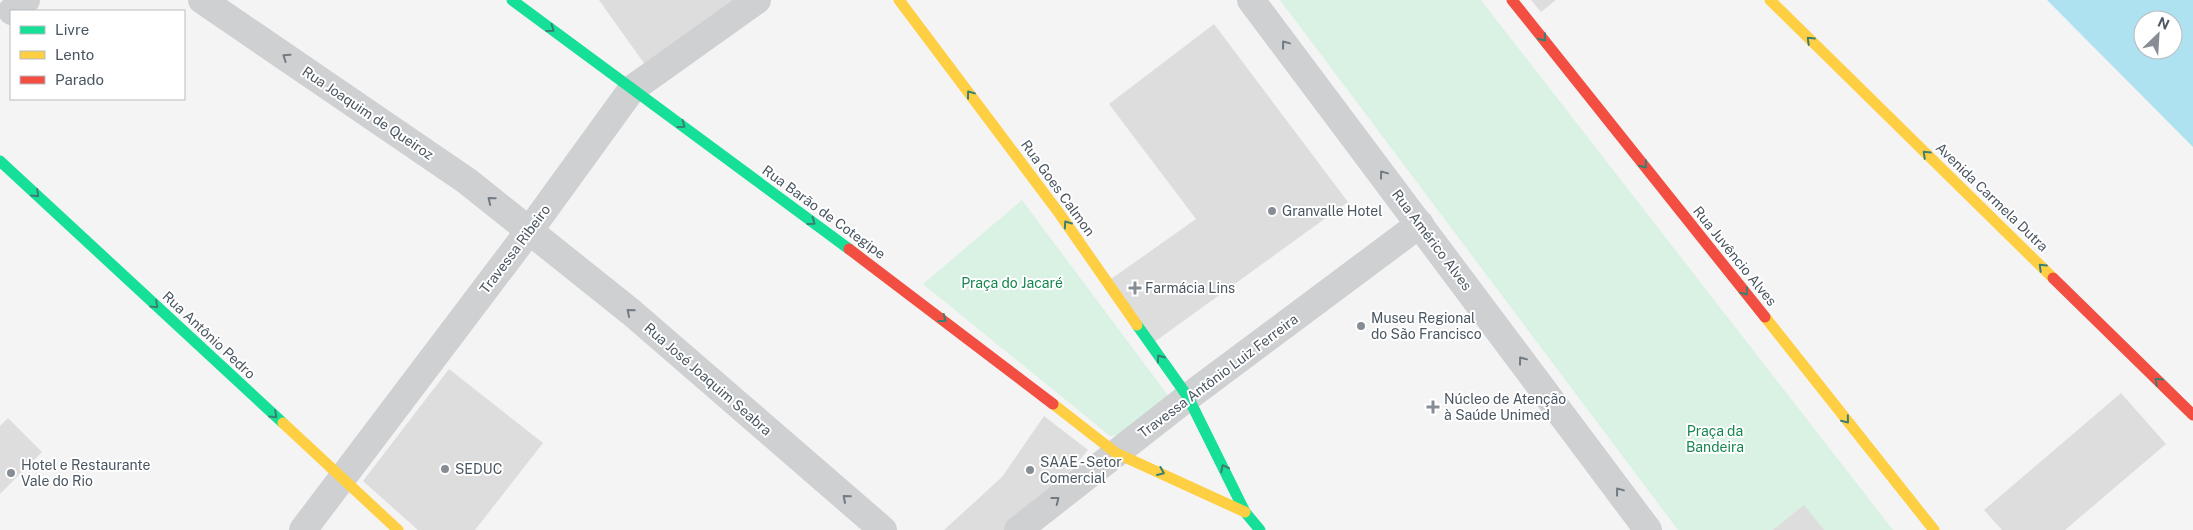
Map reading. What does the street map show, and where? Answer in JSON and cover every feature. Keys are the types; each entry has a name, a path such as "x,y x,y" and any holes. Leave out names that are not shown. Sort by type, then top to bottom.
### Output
{"street":[{"path":"14,10 26,0"},
{"name":"Rua Joaquim de Queiroz","path":"202,0 467,181 529,231"},
{"name":"Rua Barão de Cotegipe","path":"512,0 914,297 1116,453 1246,512"},
{"name":"Travessa Ribeiro","path":"303,530 529,231 632,89 757,0"},
{"name":"Rua Goes Calmon","path":"899,0 1059,212 1188,398 1246,512 1260,530"},
{"name":"Rua Américo Alves","path":"1251,0 1648,530"},
{"name":"Rua Juvêncio Alves","path":"1512,0 1934,530"},
{"name":"Avenida Carmela Dutra","path":"1770,0 2193,415"},
{"name":"Rua Antônio Pedro","path":"0,161 398,530"},
{"name":"Travessa Antônio Luiz Ferreira","path":"1018,530 1188,398 1420,224"},
{"name":"Rua José Joaquim Seabra","path":"529,231 631,312 883,530"}],"green space":[{"name":"Praça da Bandeira","path":"1280,0 1481,0 1893,530 1678,530"},
{"name":"Praça do Jacaré","path":"1022,200 1170,398 1127,435 1110,436 923,284"}],"water":[{"path":"2047,0 2193,0 2193,147"}],"building":[{"path":"599,0 740,0 646,66"},
{"path":"1531,0 1556,0 1541,12"},
{"path":"1214,24 1348,202 1153,343 1111,279 1196,219 1109,104"},
{"path":"449,369 543,443 475,530 418,530 363,481"},
{"path":"2121,393 2166,444 2065,530 2002,530 1984,510"},
{"path":"1044,416 1088,450 1040,506 1009,530 944,530 1002,477"},
{"name":"Hotel e Restaurante Vale do Rio","path":"8,418 42,452 0,494 0,426"},
{"path":"1804,505 1824,530 1773,530"}],"traffic: fast":[{"path":"512,0 849,249"},
{"path":"0,161 283,423"},
{"path":"1137,325 1188,397 1245,512 1260,530"}],"traffic: slow":[{"path":"899,0 1059,213 1137,325"},
{"path":"1770,0 2053,278"},
{"path":"1765,317 1934,530"},
{"path":"1053,404 1116,453 1245,512"},
{"path":"283,423 398,530"}],"traffic: jam":[{"path":"1512,0 1765,317"},
{"path":"849,249 1053,404"},
{"path":"2053,278 2193,415"}],"place":[{"name":"Granvalle Hotel","path":"1272,211"},
{"name":"Farmácia Lins","path":"1135,288"},
{"name":"Museu Regional do São Francisco","path":"1361,326"},
{"name":"Núcleo de Atenção à Saúde Unimed","path":"1433,407"},
{"name":"SEDUC","path":"445,469"},
{"name":"SAAE - Setor Comercial","path":"1030,470"},
{"name":"Hotel e Restaurante Vale do Rio","path":"11,473"}]}
